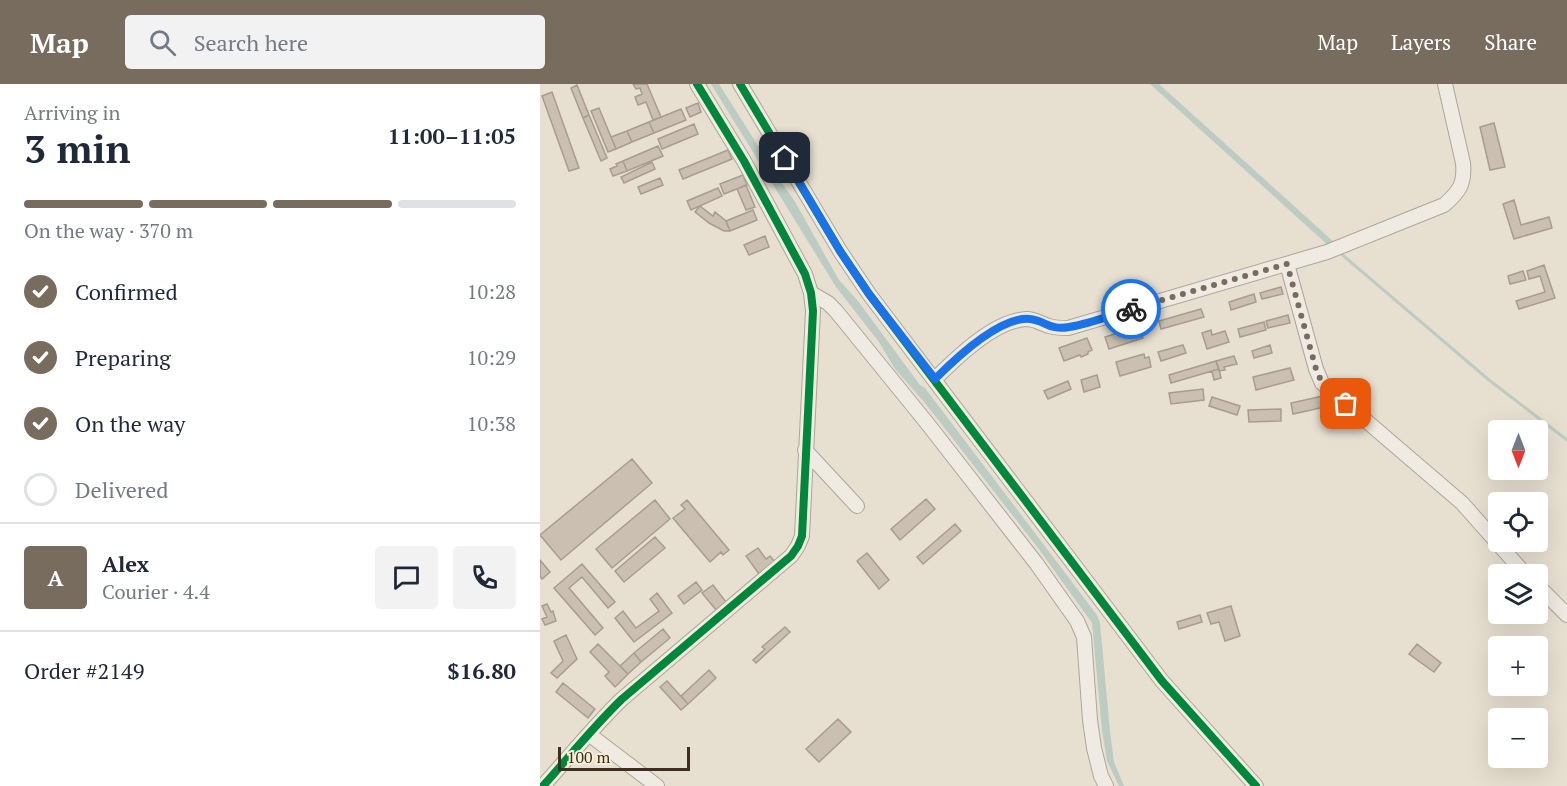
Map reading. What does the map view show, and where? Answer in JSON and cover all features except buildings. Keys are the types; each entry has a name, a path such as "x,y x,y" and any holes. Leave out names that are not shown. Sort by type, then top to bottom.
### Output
{"street":[{"path":"543,786 622,699 791,556 802,536 813,311 811,293 805,274 759,188 697,84"},
{"path":"740,84 840,251 869,294 1162,681 1256,786"},
{"path":"935,379 976,343 1002,326 1017,320 1031,319 1052,327 1068,328 1328,252 1444,205 1454,196 1464,175 1445,84"},
{"path":"1287,264 1316,369 1322,383 1462,503 1516,564"},
{"path":"811,293 828,303 836,311 927,423 1077,621 1084,638 1094,748 1106,786"},
{"path":"806,450 856,506"},
{"path":"1548,596 1567,615"},
{"path":"590,735 657,786"}],"shaded area":[{"path":"711,84 719,84 771,168 794,200 839,280 858,301 1097,615 1100,623 1114,762 1124,786 1119,786 1107,761 1092,623 1038,548 925,403 895,369 879,342 836,287"},
{"path":"1150,84 1159,84 1335,243 1331,248"}],"waterway":[{"path":"1339,252 1489,380 1567,440"}],"cycle path":[{"path":"543,786 622,699 791,556 802,536 813,311 811,293 805,274 744,161 697,84"},
{"path":"740,84 840,251 869,294 1162,681 1256,786"}],"way so far":[{"path":"1131,309 1287,264 1316,369 1322,383 1346,404"}],"route":[{"path":"785,158 840,251 869,294 935,379 976,343 1002,326 1017,320 1031,319 1052,327 1068,328 1131,309"}]}
